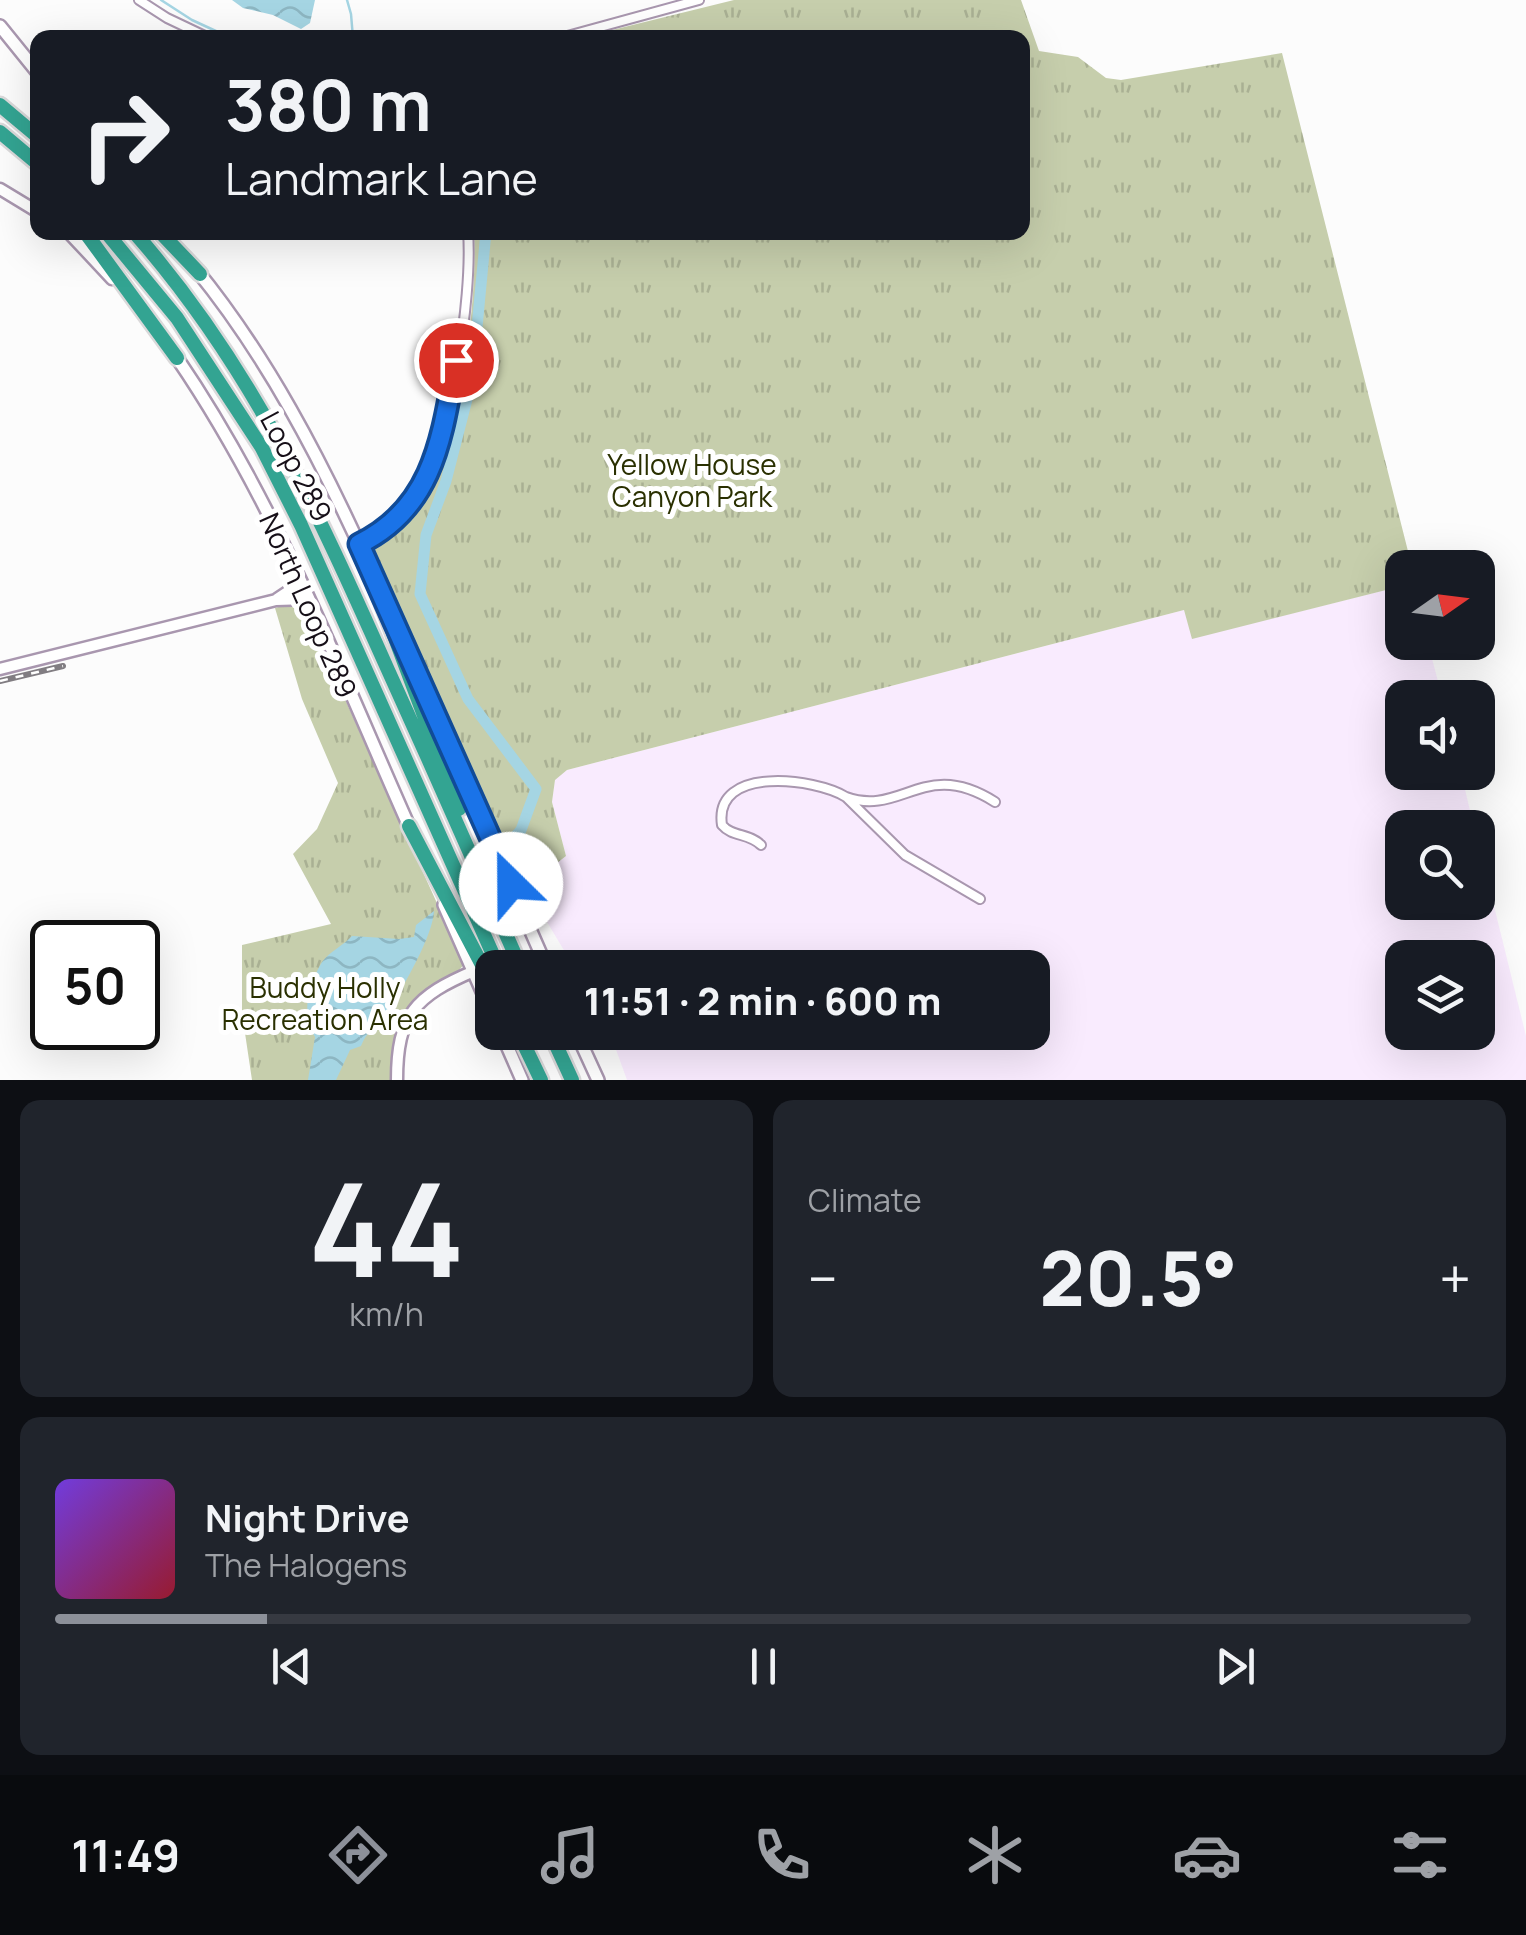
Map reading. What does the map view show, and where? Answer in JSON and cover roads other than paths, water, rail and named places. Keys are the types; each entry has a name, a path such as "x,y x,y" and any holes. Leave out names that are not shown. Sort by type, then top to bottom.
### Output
{"highway":[{"path":"0,104 30,127"},
{"path":"2,133 30,160"},
{"path":"92,240 177,358"},
{"name":"Loop 289","path":"112,240 196,343 270,464 301,525 490,950"},
{"name":"Loop 289","path":"141,240 222,346 286,449 513,950"},
{"path":"170,240 200,274"},
{"path":"362,551 410,670 483,881"},
{"path":"409,826 475,952"},
{"path":"528,1050 545,1080"},
{"path":"534,1050 545,1080"},
{"path":"558,1050 572,1080"}],"main road":[{"path":"0,26 30,63"},
{"path":"200,274 277,385 314,450 436,710 540,950"},
{"name":"North Loop 289","path":"177,358 234,448 298,578 474,971"},
{"path":"509,1050 522,1080"},
{"path":"584,1050 598,1080"}],"street":[{"path":"139,0 192,30"},
{"path":"589,30 698,0"},
{"path":"0,189 30,207"},
{"name":"North Loop 289","path":"76,240 177,358"},
{"path":"362,551 403,515 431,466 444,422 459,339 469,265 468,240"},
{"path":"276,600 292,589 298,578"},
{"path":"0,669 276,600 308,599"},
{"path":"761,844 748,836 730,833 722,825 723,805 737,790 764,781 824,787 864,804 948,783 971,788 995,802"},
{"path":"846,798 905,854 980,899"},
{"path":"397,1080 398,1040 412,1011 436,988 474,971"}],"water":[{"path":"232,0 315,0 310,23 301,29 273,15 243,8"},
{"path":"434,911 423,946 389,1009 361,1046 350,1050 336,1080 308,1080 315,1037 308,1019 308,1000 322,962 352,936 414,937 416,925"}],"waterway":[{"path":"161,0 214,30"},
{"path":"347,0 352,30"},
{"path":"485,240 472,380 446,481 426,535 420,594 468,699 536,789 521,830 504,849"}],"railway":[{"path":"0,681 63,666"}],"park label":[{"name":"Yellow House Canyon Park","path":"692,480"},
{"name":"Buddy Holly Recreation Area","path":"325,1003"}]}
